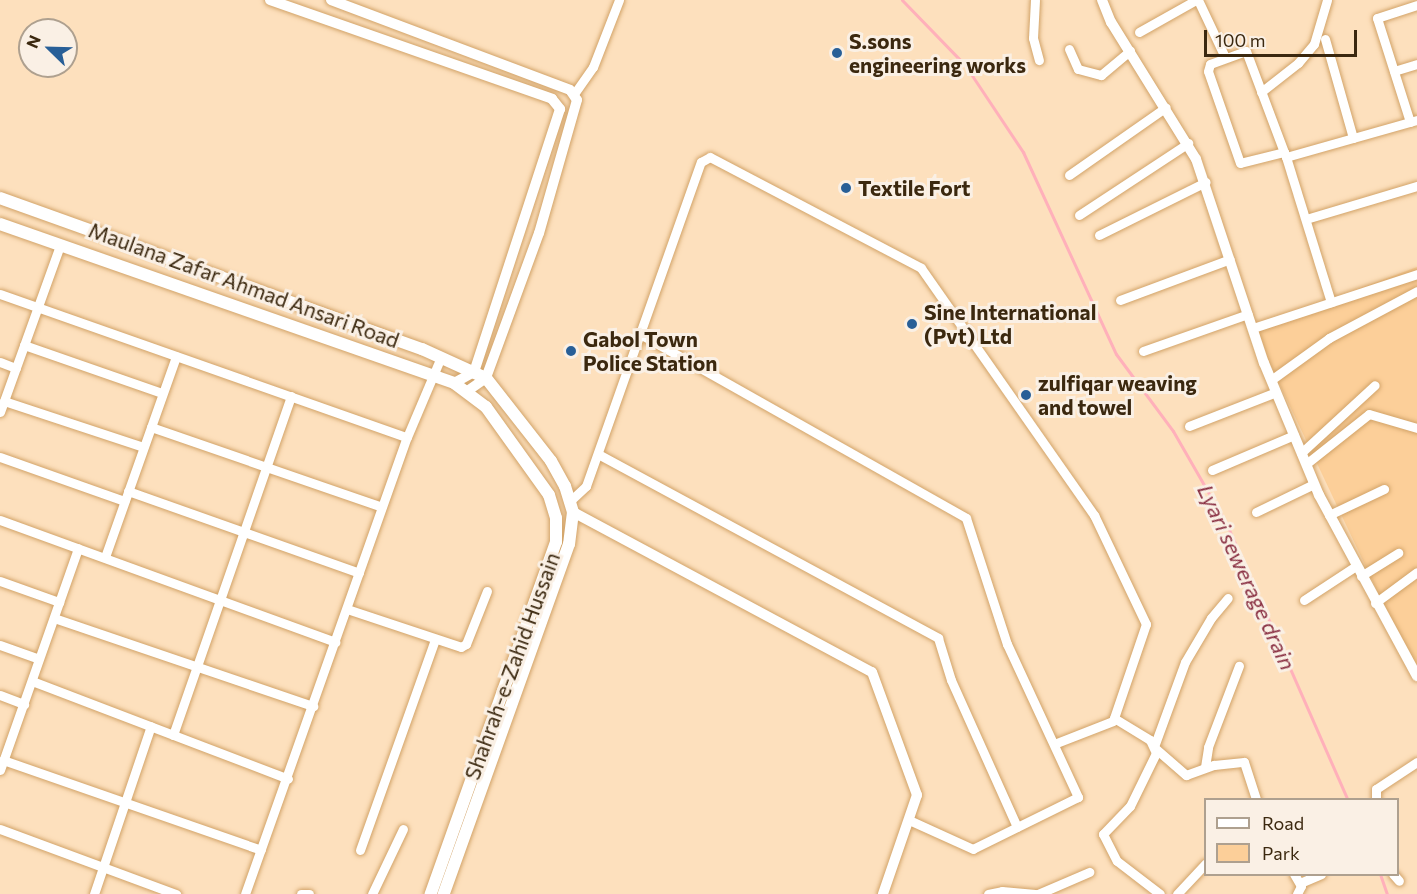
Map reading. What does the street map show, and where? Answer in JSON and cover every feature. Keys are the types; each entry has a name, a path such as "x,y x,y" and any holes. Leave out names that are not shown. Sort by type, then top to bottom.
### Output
{"main road":[{"name":"Maulana Zafar Ahmad Ansari Road","path":"0,198 441,357 486,378"},
{"name":"Maulana Zafar Ahmad Ansari Road","path":"0,224 433,375"},
{"name":"Shahrah-e-Zahid Hussain","path":"431,894 556,542 556,518 549,495 486,407 454,383 433,375"},
{"path":"486,378 551,461 571,506"},
{"name":"Shahrah-e-Zahid Hussain","path":"444,894 556,588 569,544 571,506"}],"street":[{"path":"270,0 552,99 560,109 474,372 454,383"},
{"path":"331,0 574,94"},
{"path":"466,392 486,378 539,233 576,108 574,94 593,67 619,0"},
{"path":"1035,0 1033,38 1039,60"},
{"path":"1102,0 1130,51 1188,143 1206,182 1252,328 1271,380 1314,484 1358,571 1416,672"},
{"path":"1139,32 1197,0 1225,57"},
{"path":"1261,92 1298,63 1314,44 1327,0"},
{"path":"1331,302 1285,154 1244,50 1210,64 1208,72 1240,163 1285,154 1353,138 1414,121 1377,18 1417,4"},
{"path":"1324,39 1353,138"},
{"path":"1069,49 1078,69 1101,75 1130,51"},
{"path":"1394,70 1417,64"},
{"path":"1068,175 1166,107"},
{"path":"1078,215 1188,143"},
{"path":"883,894 917,795 872,672 571,506 586,486 701,162 707,158 921,268 1094,515 1146,624 1114,718 1054,744"},
{"path":"1100,235 1206,182"},
{"path":"1306,219 1417,186"},
{"path":"0,412 60,244"},
{"path":"1120,300 1230,259"},
{"path":"1252,328 1417,274"},
{"path":"1271,380 1329,338 1417,291"},
{"path":"0,294 407,437"},
{"path":"1143,351 1248,314"},
{"path":"640,334 966,518 1007,644 1078,797 973,849 909,820"},
{"path":"24,345 162,393"},
{"path":"105,557 176,356"},
{"path":"245,894 288,779 407,437 441,357"},
{"path":"0,362 16,368"},
{"path":"1301,453 1375,385"},
{"path":"1189,426 1276,392"},
{"path":"173,735 291,396"},
{"path":"4,401 143,447"},
{"path":"1306,464 1369,414 1417,428"},
{"path":"151,427 382,507"},
{"path":"1212,470 1294,435"},
{"path":"598,454 938,638 951,680 1017,827"},
{"path":"0,458 124,501"},
{"path":"1256,512 1314,484"},
{"path":"1329,515 1384,489"},
{"path":"128,491 360,573"},
{"path":"0,520 336,642"},
{"path":"0,770 78,548"},
{"path":"1304,600 1398,553"},
{"path":"1376,603 1417,572"},
{"path":"0,581 59,602"},
{"path":"347,609 435,639 465,646 487,591"},
{"path":"1155,893 1117,861 1102,831 1130,806 1156,747 1190,654 1211,618 1228,598"},
{"path":"54,618 313,706"},
{"path":"360,850 435,639"},
{"path":"0,645 39,659"},
{"path":"1205,767 1208,747 1239,666"},
{"path":"32,681 288,779"},
{"path":"0,695 24,704"},
{"path":"1114,718 1156,747 1186,775 1205,767 1244,762 1255,798"},
{"path":"94,894 151,726"},
{"path":"3,760 261,850"},
{"path":"1376,798 1376,789 1417,762"},
{"path":"0,829 176,894"},
{"path":"372,894 403,829"},
{"path":"1177,894 1204,865"},
{"path":"988,894 1002,891 1031,894 1089,872"},
{"path":"1297,879 1297,894"},
{"path":"301,894 309,894"}],"green space":[{"path":"1417,267 1417,675 1253,328"}],"waterway":[{"name":"Lyari sewerage drain","path":"902,0 965,65 1023,152 1116,354 1173,431 1227,525 1347,798"},
{"name":"Lyari sewerage drain","path":"1381,876 1387,894"}],"place":[{"name":"S.sons engineering works","path":"837,53"},
{"name":"Textile Fort","path":"846,188"},
{"name":"Sine International (Pvt) Ltd","path":"912,324"},
{"name":"Gabol Town Police Station","path":"571,351"},
{"name":"zulfiqar weaving and towel","path":"1026,395"}]}
